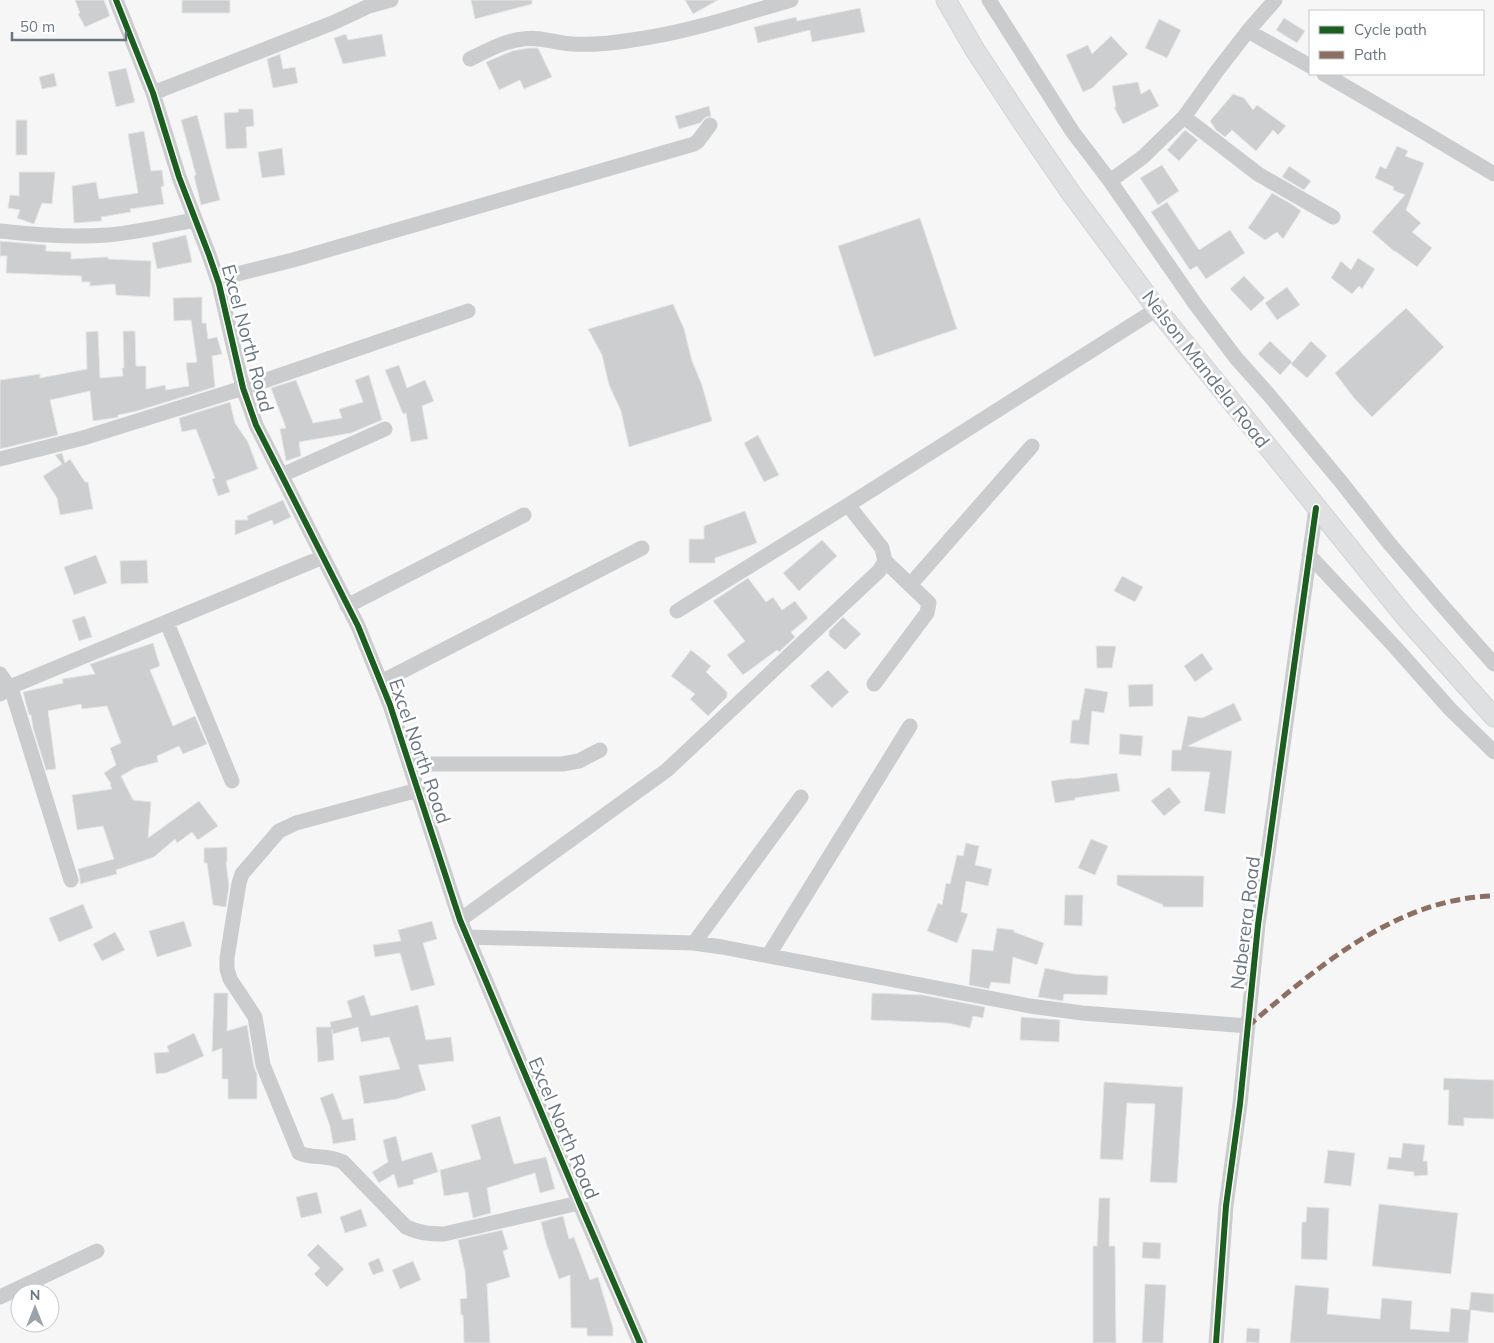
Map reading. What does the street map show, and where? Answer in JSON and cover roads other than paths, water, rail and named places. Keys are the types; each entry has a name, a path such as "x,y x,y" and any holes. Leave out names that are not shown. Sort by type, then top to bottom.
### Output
{"main road":[{"name":"Nelson Mandela Road","path":"946,0 975,50 1071,193 1157,309 1406,618 1494,717"}],"street":[{"name":"Excel North Road","path":"116,0 153,93 194,220 210,255 242,388 256,425 358,626 390,705 460,920 640,1343"},
{"path":"153,93 335,22 369,6 390,0"},
{"path":"470,59 505,43 522,38 571,44 660,36 713,23 791,0"},
{"path":"989,0 1072,131 1110,181 1196,305 1236,358 1299,430 1435,597 1494,664"},
{"path":"1110,181 1143,157 1184,117 1216,71 1275,0"},
{"path":"1248,31 1309,65"},
{"path":"1326,75 1494,174"},
{"path":"1184,117 1258,174 1334,217"},
{"path":"217,279 302,257 694,144 710,125"},
{"path":"0,231 38,235 109,235 194,220"},
{"path":"677,611 1157,309"},
{"path":"0,458 83,438 242,388 468,311"},
{"path":"282,475 386,429"},
{"path":"910,585 1032,446"},
{"path":"848,505 882,548 885,562 929,603 927,613 874,684"},
{"name":"Naberera Road","path":"1216,1343 1226,1206 1240,1104 1258,925 1316,508"},
{"path":"347,606 524,515"},
{"path":"381,682 642,548"},
{"path":"1309,555 1450,709 1494,752"},
{"path":"5,691 323,557"},
{"path":"460,920 667,770 879,571 885,562"},
{"path":"167,622 232,781"},
{"path":"0,674 71,880"},
{"path":"768,956 910,726"},
{"path":"409,764 562,764 579,761 600,750"},
{"path":"418,790 296,822 279,831 244,870 238,883 227,958 227,969 230,979 255,1017 264,1064 299,1153 304,1156 329,1156 343,1162 406,1227 427,1234 444,1234 579,1203"},
{"path":"694,943 801,797"},
{"path":"467,937 694,943 1030,1006 1248,1026"},
{"path":"0,1297 97,1252"}]}
